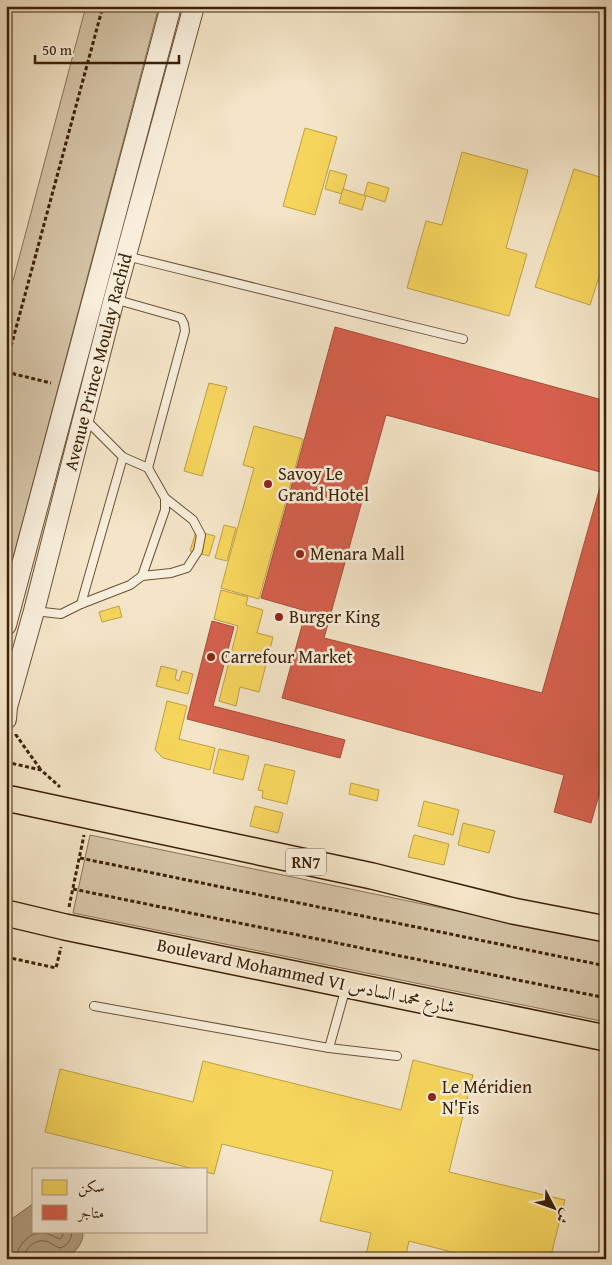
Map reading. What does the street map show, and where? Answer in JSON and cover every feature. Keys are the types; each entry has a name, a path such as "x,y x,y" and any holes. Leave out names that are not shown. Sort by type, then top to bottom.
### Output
{"main road":[{"name":"RN7","path":"6,798 372,876 513,912 606,929"},
{"name":"Boulevard Mohammed VI شارع محمد السادس","path":"6,913 65,927 606,1038"}],"street":[{"name":"Avenue Prince Moulay Rachid","path":"6,625 171,6"},
{"name":"Avenue Prince Moulay Rachid","path":"6,719 7,707 34,611 114,299 194,6"}],"lane":[{"path":"126,256 463,339"},
{"path":"114,299 181,318 184,324 185,331 148,468"},
{"path":"34,611 61,614 130,585 142,576 171,574 187,568 198,551 201,535 192,520 165,498 148,468 123,457 84,417"},
{"path":"81,604 123,457"},
{"path":"142,576 165,510 165,498"},
{"path":"329,1048 346,985"},
{"path":"94,1006 329,1048 397,1056"}],"path":[{"path":"6,365 104,6"},
{"path":"6,372 52,383"},
{"path":"6,762 41,770 60,788"},
{"path":"6,957 56,968 89,815"},
{"path":"80,858 606,966"},
{"path":"73,889 606,998"}],"shaded area":[{"path":"86,6 159,6 6,585 6,307"},
{"path":"90,835 606,942 606,1022 73,913"}],"water":[{"path":"32,1204 32,1232 83,1232 83,1236 76,1250 67,1259 54,1258 42,1252 32,1259 6,1259 6,1223"}],"building: سكن":[{"path":"305,128 337,137 315,215 283,206"},
{"path":"462,152 528,170 506,248 527,254 509,316 407,288 426,221 442,225"},
{"path":"574,169 606,179 606,255 590,305 535,287"},
{"path":"330,170 347,175 342,194 325,189"},
{"path":"368,182 389,188 385,202 364,195"},
{"path":"343,189 366,196 362,210 339,203"},
{"path":"209,383 227,387 202,476 184,471"},
{"path":"254,426 303,439 259,599 221,588 254,468 243,465"},
{"path":"224,525 236,528 227,561 215,558"},
{"path":"196,531 215,536 209,556 190,551"},
{"path":"221,590 248,597 246,605 263,610 257,633 273,637 259,692 240,687 236,706 219,701 238,626 214,619"},
{"path":"119,606 122,617 102,622 99,612"},
{"path":"161,666 177,670 175,679 179,681 182,671 193,674 188,694 156,686"},
{"path":"167,701 187,706 179,739 215,748 210,770 163,758 155,750"},
{"path":"219,749 249,756 243,780 213,773"},
{"path":"265,764 295,771 287,804 262,798 263,791 258,790"},
{"path":"351,783 379,790 377,801 349,794"},
{"path":"424,801 459,810 453,835 418,826"},
{"path":"255,806 283,813 278,833 250,826"},
{"path":"463,823 495,831 489,853 458,845"},
{"path":"414,835 449,844 444,865 408,857"},
{"path":"413,1060 473,1075 449,1172 565,1200 550,1259 479,1259 409,1241 405,1259 365,1259 371,1233 320,1221 333,1171 222,1144 214,1174 208,1172 208,1168 190,1168 45,1132 60,1069 193,1102 203,1061 401,1110"}],"building: متاجر":[{"path":"335,327 606,401 606,432 603,442 606,443 606,770 591,823 554,812 564,775 282,698 306,611 261,598","holes":["386,415 604,473 542,693 324,638"]},
{"path":"212,621 234,627 213,706 345,740 340,758 187,719"}],"place":[{"name":"Savoy Le Grand Hotel","path":"268,484"},
{"name":"Menara Mall","path":"300,554"},
{"name":"Burger King","path":"279,617"},
{"name":"Carrefour Market","path":"211,657"},
{"name":"Le Méridien N'Fis","path":"432,1097"}]}
